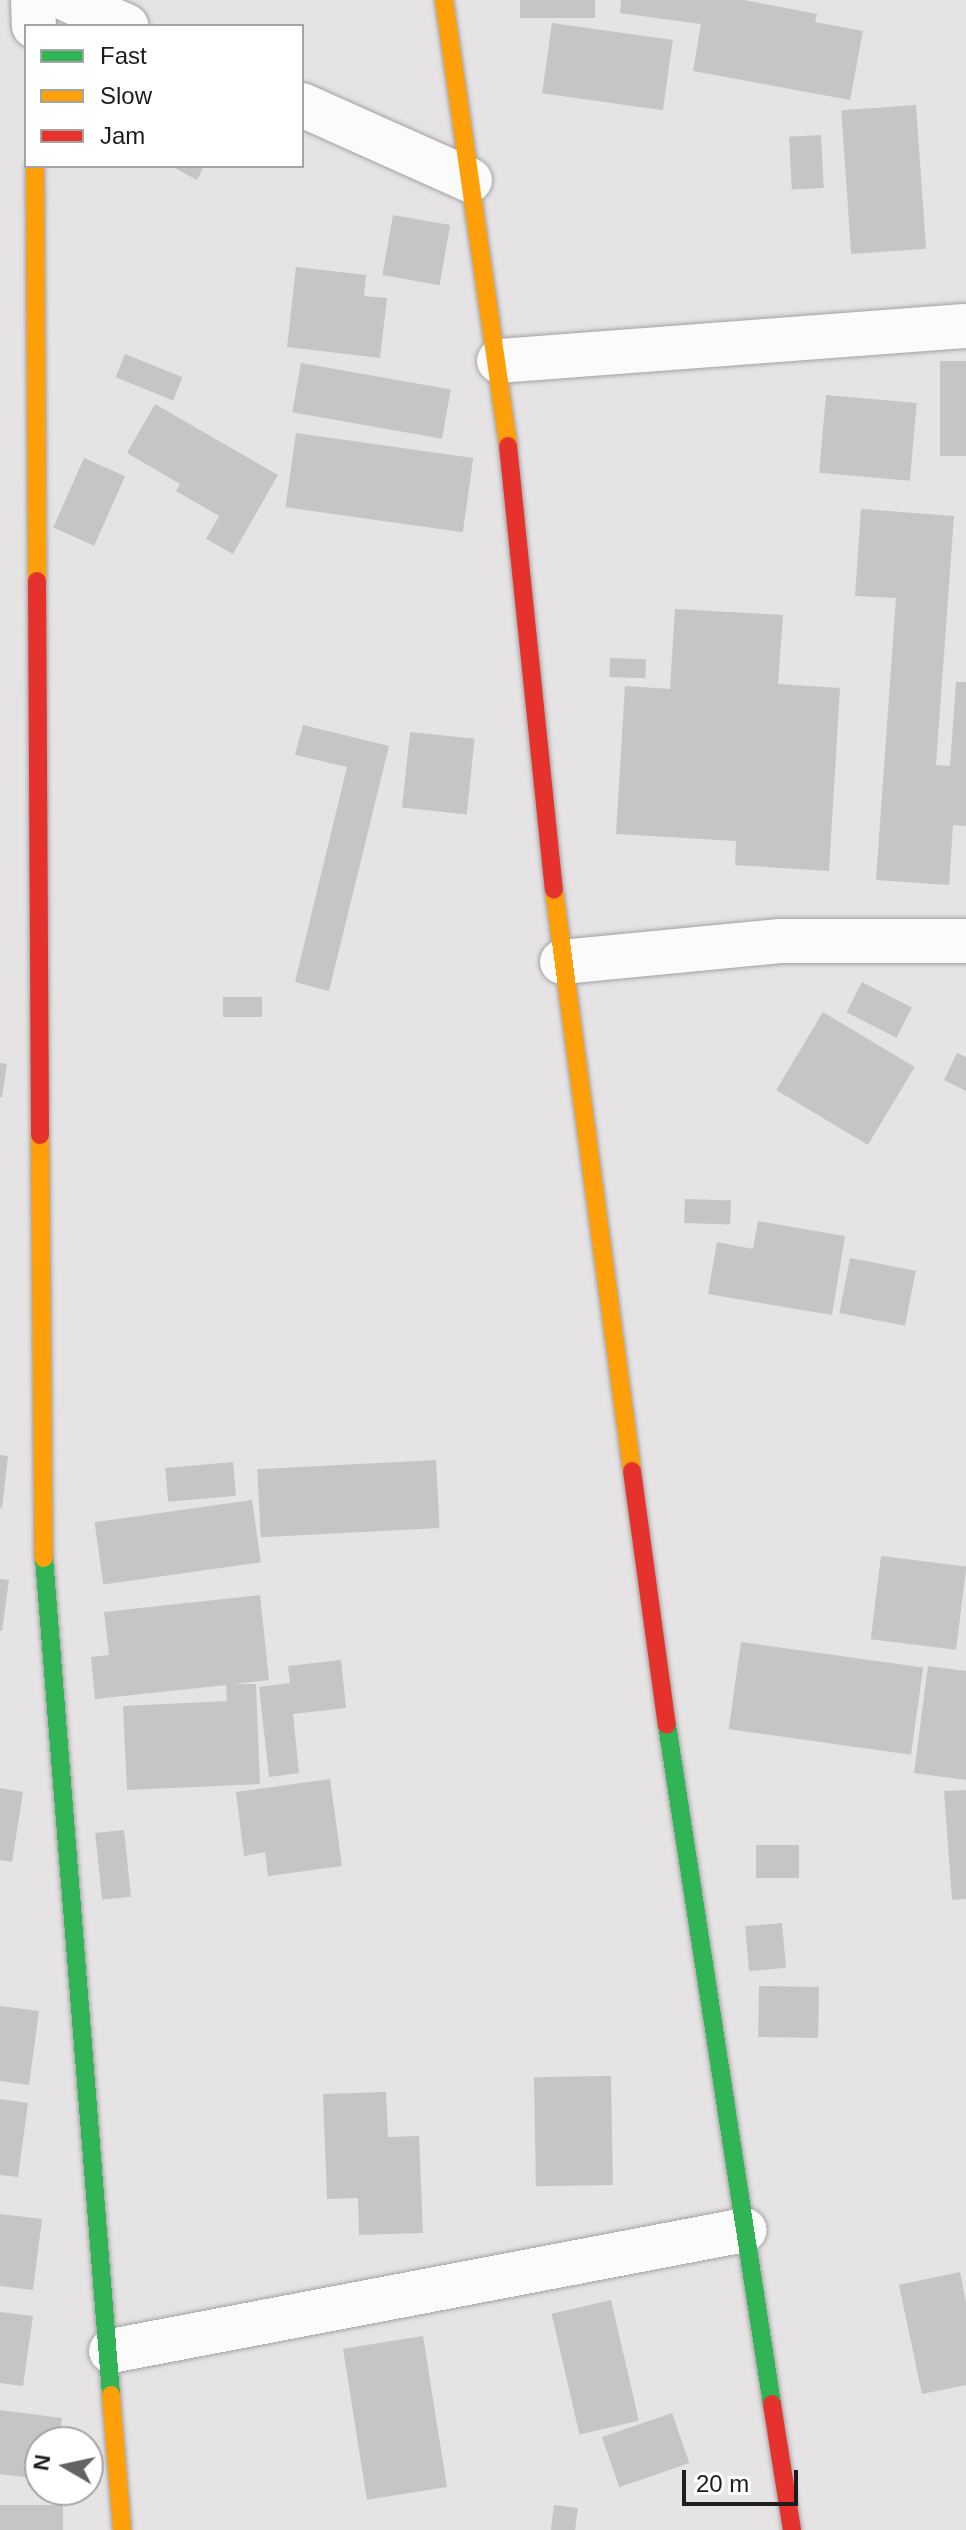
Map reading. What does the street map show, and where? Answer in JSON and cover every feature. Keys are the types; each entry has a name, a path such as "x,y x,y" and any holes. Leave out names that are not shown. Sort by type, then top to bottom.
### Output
{"street":[{"path":"33,0 34,24"},
{"path":"68,0 122,24"},
{"path":"444,0 499,361 562,962 675,1784 792,2530"},
{"path":"304,106 470,180"},
{"path":"35,168 42,1531 111,2351 122,2530"},
{"path":"499,361 966,326"},
{"path":"562,962 780,941 966,941"},
{"path":"111,2351 745,2230"}],"building":[{"path":"520,0 595,0 595,18 520,18"},
{"path":"621,0 744,0 817,14 815,22 863,31 850,100 693,71 701,24 620,13"},
{"path":"552,23 673,40 663,110 542,93"},
{"path":"916,105 926,249 851,254 841,110"},
{"path":"821,135 824,188 792,190 789,137"},
{"path":"175,168 203,168 197,180"},
{"path":"393,215 450,225 440,285 382,275"},
{"path":"296,267 366,275 364,296 387,298 380,358 287,347"},
{"path":"125,354 182,377 173,400 116,377"},
{"path":"940,361 966,361 966,456 940,456"},
{"path":"301,363 451,389 442,439 292,412"},
{"path":"826,395 917,403 910,481 819,473"},
{"path":"155,404 278,475 233,554 206,539 219,516 176,491 180,484 127,453"},
{"path":"296,433 473,458 463,532 286,507"},
{"path":"84,458 125,476 94,546 53,527"},
{"path":"861,509 954,516 936,765 950,766 956,682 966,682 966,826 953,825 949,885 876,880 896,598 855,596"},
{"path":"675,609 783,615 778,684 840,688 829,871 735,865 736,841 616,834 625,686 670,689"},
{"path":"610,658 646,659 645,678 609,677"},
{"path":"303,725 389,746 329,991 295,982 347,767 295,755"},
{"path":"410,732 475,739 467,814 402,808"},
{"path":"862,982 912,1007 896,1038 847,1012"},
{"path":"223,997 262,997 262,1017 223,1017"},
{"path":"823,1012 915,1067 868,1145 776,1090"},
{"path":"957,1053 966,1057 966,1091 944,1080"},
{"path":"0,1063 7,1064 2,1097 0,1097"},
{"path":"685,1199 731,1201 730,1225 684,1223"},
{"path":"758,1221 845,1236 832,1315 708,1294 717,1242 753,1249"},
{"path":"850,1258 916,1271 905,1326 839,1313"},
{"path":"0,1455 8,1456 2,1508 0,1507"},
{"path":"436,1460 440,1528 261,1537 257,1469"},
{"path":"233,1462 236,1496 168,1502 165,1468"},
{"path":"252,1500 261,1562 103,1585 95,1522"},
{"path":"881,1556 966,1566 956,1650 871,1639"},
{"path":"0,1579 9,1580 2,1631 0,1631"},
{"path":"260,1595 269,1680 233,1684 256,1684 260,1784 127,1790 123,1706 227,1701 226,1685 95,1699 91,1657 109,1655 104,1612"},
{"path":"741,1642 923,1668 911,1755 729,1729"},
{"path":"341,1660 346,1708 293,1714 299,1773 269,1777 259,1687 290,1683 288,1666"},
{"path":"928,1666 966,1671 966,1780 914,1773"},
{"path":"330,1779 342,1866 268,1876 265,1852 244,1856 236,1792"},
{"path":"0,1788 23,1792 12,1862 0,1860"},
{"path":"966,1790 966,1899 952,1900 944,1791"},
{"path":"124,1830 131,1897 102,1900 95,1833"},
{"path":"756,1845 799,1845 799,1878 756,1878"},
{"path":"782,1923 786,1968 749,1971 745,1926"},
{"path":"759,1986 819,1987 818,2038 758,2037"},
{"path":"0,2006 39,2011 29,2085 0,2081"},
{"path":"611,2076 613,2185 536,2186 534,2077"},
{"path":"386,2092 388,2137 419,2136 423,2233 359,2235 358,2198 327,2199 323,2094"},
{"path":"0,2099 28,2103 18,2177 0,2175"},
{"path":"0,2214 42,2219 33,2290 0,2286"},
{"path":"960,2272 966,2302 966,2385 922,2394 899,2285"},
{"path":"611,2300 639,2421 579,2435 552,2314"},
{"path":"0,2312 33,2316 23,2386 0,2383"},
{"path":"423,2336 447,2487 367,2500 343,2349"},
{"path":"0,2410 62,2418 61,2426 24,2426 24,2477 0,2474"},
{"path":"672,2413 689,2463 619,2487 602,2437"},
{"path":"0,2505 63,2506 63,2530 0,2530"},
{"path":"554,2505 578,2508 575,2530 551,2530"}],"traffic: fast":[{"path":"44,1558 111,2395"},
{"path":"667,1725 772,2404"}],"traffic: slow":[{"path":"444,0 508,446"},
{"path":"35,168 37,581"},
{"path":"554,890 632,1471"},
{"path":"40,1135 44,1558"},
{"path":"111,2395 122,2530"}],"traffic: jam":[{"path":"508,446 554,890"},
{"path":"37,581 40,1135"},
{"path":"632,1471 667,1725"},
{"path":"772,2404 792,2530"}]}
